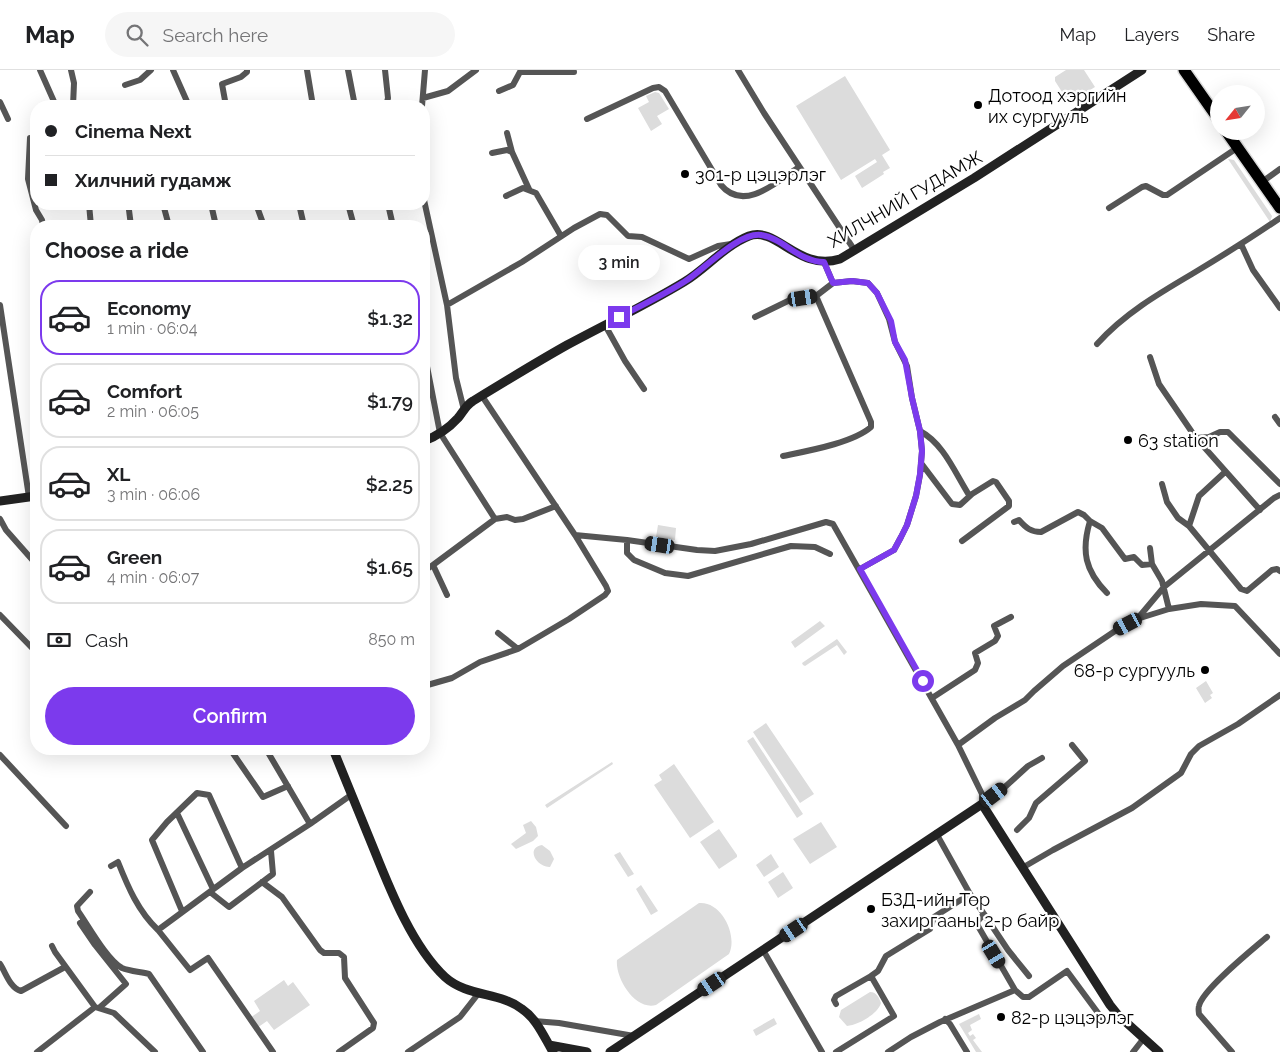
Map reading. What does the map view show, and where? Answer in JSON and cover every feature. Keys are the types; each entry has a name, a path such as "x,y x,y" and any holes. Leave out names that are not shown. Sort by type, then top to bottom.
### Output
{"highway":[{"path":"1184,70 1210,107"},
{"path":"1232,140 1280,208"}],"main road":[{"name":"ХИЛЧНИЙ ГУДАМЖ","path":"430,438 457,419 469,404 565,346 685,282 735,244 751,236 764,235 807,259 824,262 840,260 974,178 1142,70"},
{"path":"0,501 30,497"},
{"path":"335,755 394,898 423,948 446,978 454,984 478,994 517,1005 526,1011 551,1049 587,1052"},
{"path":"613,1051 982,804 1118,1015 1159,1052"}],"street":[{"path":"40,70 53,100"},
{"path":"71,70 74,83 73,100"},
{"path":"125,85 140,80 151,70"},
{"path":"174,70 186,100"},
{"path":"225,100 222,84 241,77 248,72 247,70"},
{"path":"306,70 312,100"},
{"path":"348,70 354,100"},
{"path":"385,70 388,100"},
{"path":"425,70 423,98 448,91 476,70"},
{"path":"738,70 764,113 855,251"},
{"path":"499,91 513,85 521,71 574,72"},
{"path":"587,119 653,88 660,87 665,91 721,185 727,191 744,197 760,194 799,167"},
{"path":"0,102 8,119"},
{"path":"507,133 512,152 529,189"},
{"path":"30,138 28,179 30,187"},
{"path":"1109,208 1146,186 1167,195 1238,148"},
{"path":"492,153 507,150 512,152"},
{"path":"1262,182 1280,169"},
{"path":"506,196 523,188 536,193 561,236"},
{"path":"129,210 130,220"},
{"path":"447,305 522,262 561,236 603,214 607,215 628,236 642,237 689,259 718,246 735,244"},
{"path":"1097,344 1115,326 1144,303 1280,218"},
{"path":"430,227 447,305 456,378 464,410"},
{"path":"1241,244 1253,270 1280,308"},
{"path":"824,262 833,283"},
{"path":"755,317 790,300 816,296 833,283 852,281 868,283 877,293 891,321 895,342 905,360 920,431 921,463 916,496 907,525 894,550 860,569"},
{"path":"783,456 845,440 871,427 871,422 816,296"},
{"path":"0,305 30,485"},
{"path":"605,325 644,390"},
{"path":"1150,357 1159,384 1196,438 1260,510"},
{"path":"430,382 440,432 495,519"},
{"path":"430,684 452,678 480,662 518,649 569,619 608,591 575,535 482,396"},
{"path":"1275,417 1280,424"},
{"path":"920,431 930,436 969,494 972,494"},
{"path":"1196,438 1228,432 1280,484"},
{"path":"921,463 952,504 960,505 972,494 993,481 996,482 1009,501 1009,506 962,541"},
{"path":"1189,526 1199,496 1225,472"},
{"path":"1162,484 1167,502 1178,518 1189,526 1244,591 1247,591 1272,570 1277,569 1280,571"},
{"path":"1137,619 1164,587 1280,495"},
{"path":"430,567 495,519 507,517 515,520 523,519 556,506"},
{"path":"1014,522 1019,520 1027,529 1041,532 1078,512 1102,528 1125,560 1134,557 1142,565 1152,564"},
{"path":"0,519 6,530 30,557"},
{"path":"1090,521 1084,546 1085,558 1098,584 1107,593"},
{"path":"575,535 710,551 751,544 829,522 836,527 958,744 982,794 982,804"},
{"path":"627,540 627,553 629,557 665,573 688,576 791,546 815,547 830,554"},
{"path":"748,559 751,544"},
{"path":"1150,548 1152,564 1164,587 1169,608"},
{"path":"433,565 447,595"},
{"path":"958,744 1025,700 1063,666 1118,629 1137,619 1169,608 1201,604 1235,606 1280,654"},
{"path":"0,615 30,646"},
{"path":"932,698 975,670 978,663 975,652 995,641 998,636 994,626 1011,617"},
{"path":"498,634 518,649"},
{"path":"1022,868 1132,808 1181,773 1191,754 1199,746 1238,724 1280,695"},
{"path":"1017,830 1029,818 1036,803 1085,761 1072,745"},
{"path":"0,755 66,826"},
{"path":"234,755 263,797 288,786"},
{"path":"270,755 310,824"},
{"path":"982,804 1028,766 1042,758"},
{"path":"182,911 152,840 167,822 197,793 209,795 242,868"},
{"path":"158,930 242,868 352,795"},
{"path":"176,813 211,890 229,908 272,874 271,850"},
{"path":"936,833 970,894 1008,950 1029,976"},
{"path":"111,866 118,862 130,893 147,920 158,930 190,970 208,958 273,1052"},
{"path":"262,882 282,897 320,950 324,953 339,953 344,958 345,978 374,1023 373,1028 339,1052"},
{"path":"90,892 77,906 78,911 100,944 118,965 124,969 149,974 203,1052"},
{"path":"836,1004 834,1000 836,996 878,971 886,956 914,937 930,929 934,918 970,894"},
{"path":"984,914 978,922 978,926 1015,990 1023,997 1029,997 1067,971 1101,1017 1111,1019 1118,1015"},
{"path":"38,1052 126,984 80,923"},
{"path":"1232,1052 1199,1014 1198,1006 1230,968 1267,937"},
{"path":"52,946 97,1007 114,1013 155,1052"},
{"path":"763,950 822,1052"},
{"path":"0,964 16,989 21,991 66,967"},
{"path":"836,1052 894,1016 871,976"},
{"path":"888,1052 910,1037 945,1019 1000,998 1015,990"},
{"path":"408,1052 460,1017 478,994"},
{"path":"945,1019 967,1052"},
{"path":"534,1021 559,1023 636,1036"},
{"path":"1133,1052 1144,1038"}],"shaded area":[{"path":"1066,70 1084,70 1095,87 1069,103 1055,81 1055,77"},
{"path":"845,76 890,150 882,155 890,168 862,188 855,176 877,162 875,159 841,180 796,106"},
{"path":"655,92 659,93 669,109 657,116 662,124 651,131 638,108 649,102 646,96"},
{"path":"1228,159 1234,160 1272,216 1270,222"},
{"path":"658,525 676,528 675,540 656,537"},
{"path":"820,621 825,626 795,648 791,642"},
{"path":"837,639 847,652 844,655 837,645 805,666 803,665 802,663"},
{"path":"1206,681 1213,693 1210,695 1212,698 1205,703 1196,688"},
{"path":"766,723 814,794 800,803 753,732"},
{"path":"753,737 803,814 797,818 747,741"},
{"path":"612,762 613,764 547,808 545,805"},
{"path":"674,764 714,822 690,838 654,785 662,780 659,775"},
{"path":"531,821 536,827 538,836 533,841 516,849 511,844 526,833 523,825"},
{"path":"821,822 837,847 810,864 793,839"},
{"path":"719,829 737,857 719,869 700,842"},
{"path":"542,845 550,851 554,859 550,867 541,864 535,858 534,850"},
{"path":"620,852 634,874 628,877 614,855"},
{"path":"771,854 779,867 764,877 756,865"},
{"path":"783,872 793,888 778,898 768,882"},
{"path":"641,885 658,911 651,915 636,889"},
{"path":"699,903 715,908 726,921 730,929 731,938 729,954 656,1005 648,1006 641,1003 634,998 623,984 617,967 617,960"},
{"path":"284,980 288,986 293,982 310,1005 274,1030 267,1021 257,1028 250,1018 260,1011 254,1001"},
{"path":"870,992 878,997 881,1003 879,1007 857,1024 847,1026 839,1017 841,1010"},
{"path":"979,1014 981,1019 970,1025 972,1030 968,1033 970,1036 973,1034 976,1038 973,1040 982,1052 976,1052 959,1024"},
{"path":"774,1018 777,1024 756,1036 753,1030"}],"place":[{"name":"Дотоод хэргийн их сургууль","path":"978,105"},
{"name":"301-р цэцэрлэг","path":"685,174"},
{"name":"63 station","path":"1128,440"},
{"name":"68-р сургууль","path":"1205,670"},
{"name":"БЗД-ийн Төр захиргааны 2-р байр","path":"871,909"},
{"name":"82-р цэцэрлэг","path":"1001,1017"}],"route":[{"path":"619,317 685,282 735,244 760,234 769,237 807,259 824,262 833,283 852,281 868,283 874,290 891,321 895,342 905,360 922,441 921,463 916,496 907,525 894,550 860,569 923,681"}]}
